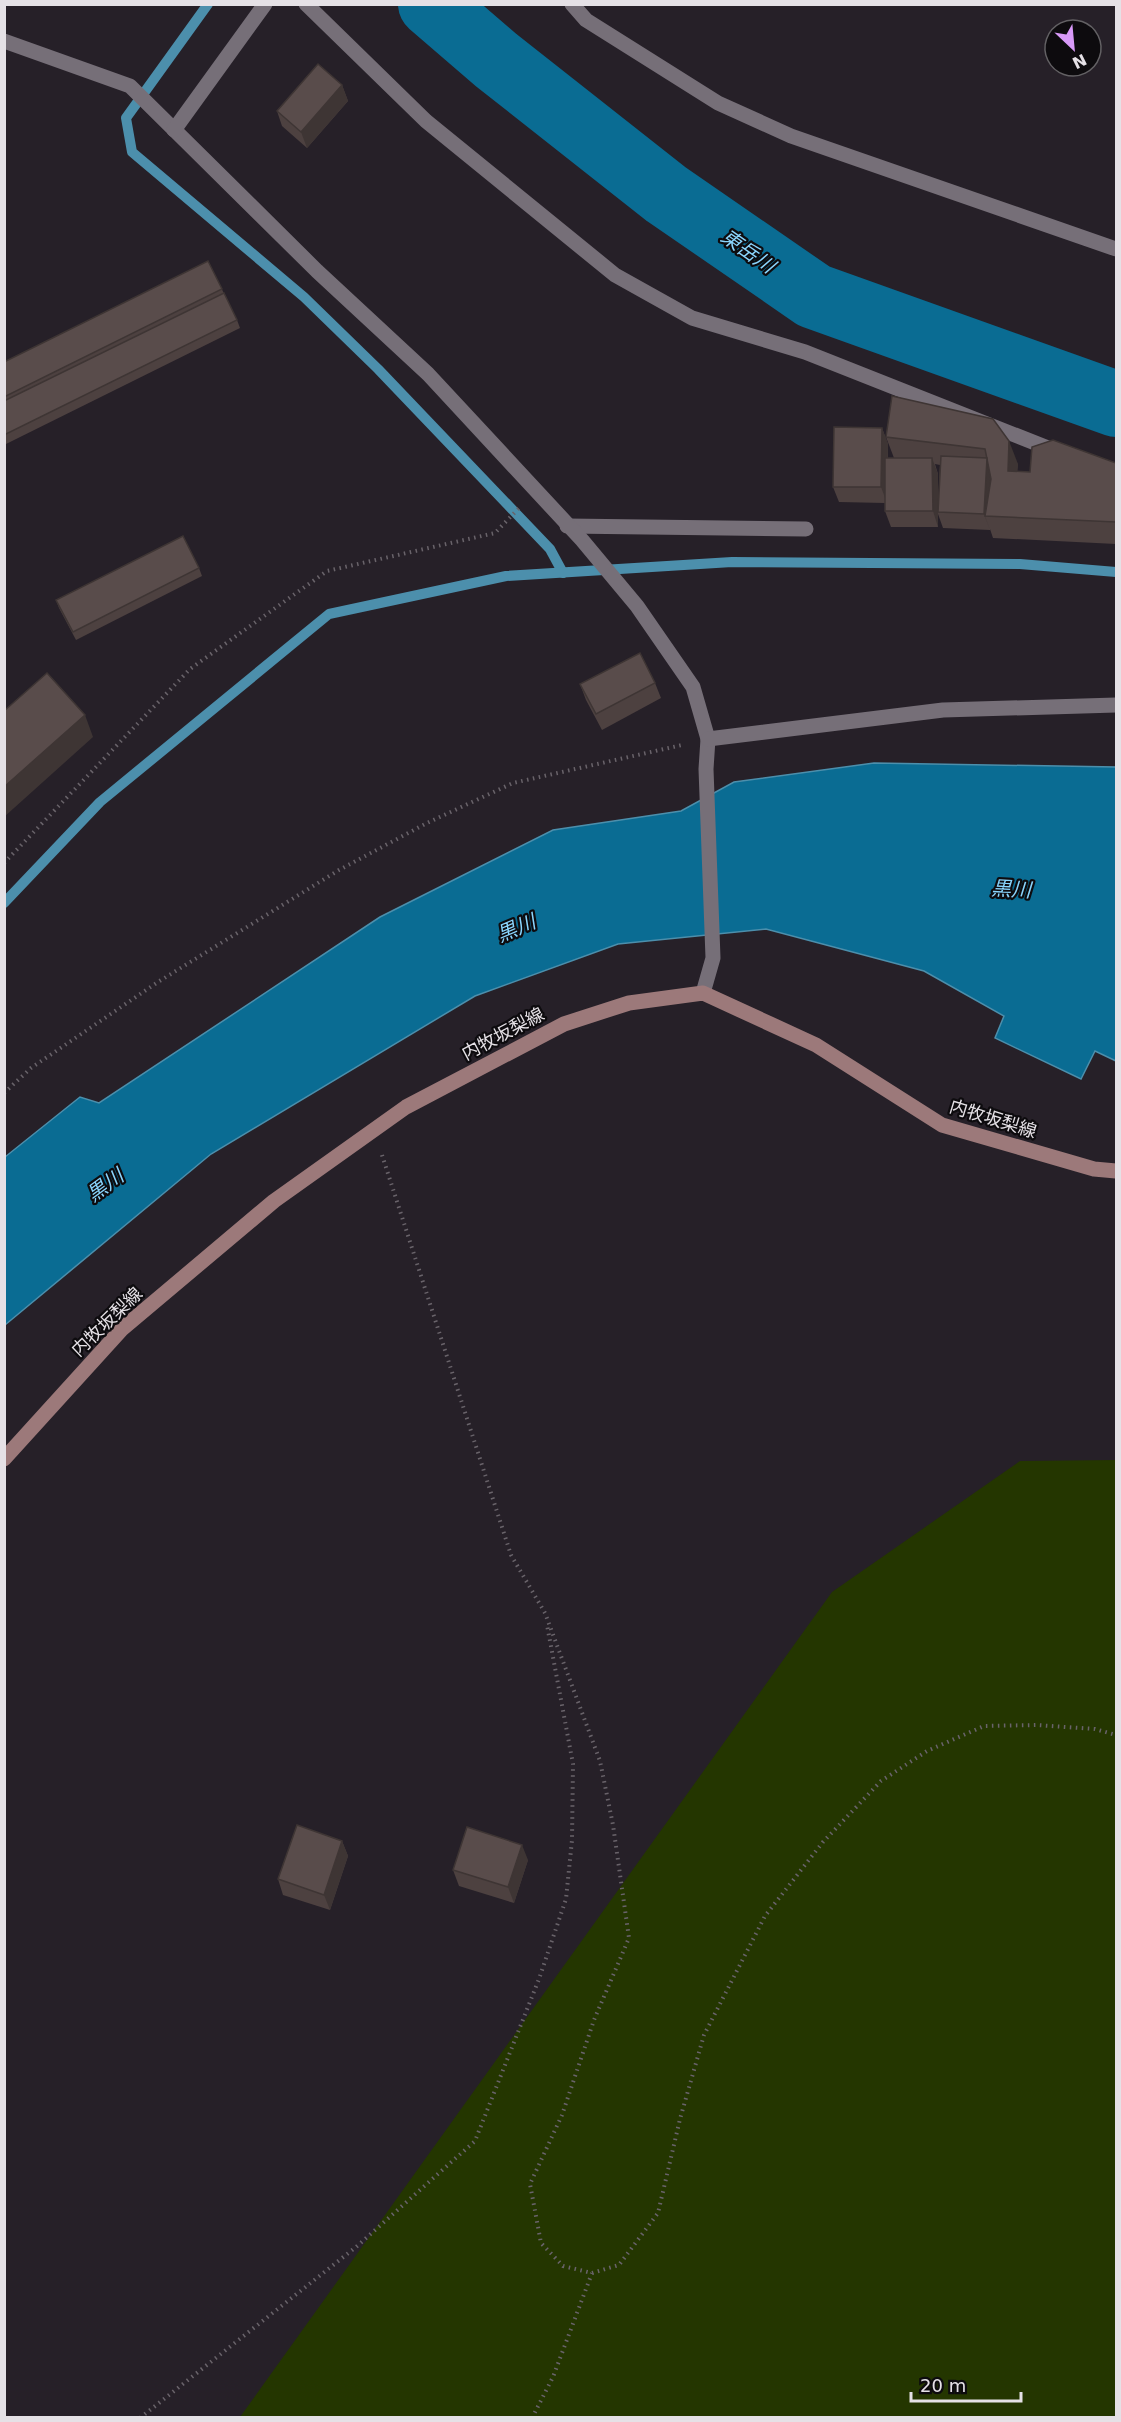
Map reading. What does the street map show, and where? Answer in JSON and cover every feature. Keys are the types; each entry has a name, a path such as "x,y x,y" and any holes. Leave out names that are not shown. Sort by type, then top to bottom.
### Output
{"main road":[{"name":"内牧坂梨線","path":"4,1460 122,1329 274,1201 406,1107 564,1024 629,1003 703,993 816,1045 942,1125 1094,1169 1116,1171"}],"street":[{"path":"174,130 266,4"},
{"path":"306,4 426,122 615,275 692,318 805,352 1072,458"},
{"path":"572,4 586,20 728,108 791,136 1116,249"},
{"path":"4,41 130,86 317,271 428,374 582,540 637,606 693,687 708,739 706,769 713,958 703,993"},
{"path":"567,526 806,530"},
{"path":"708,739 943,710 1116,705"}],"path":[{"path":"4,863 190,669 327,571 495,533 536,491"},
{"path":"4,1093 31,1068 158,981 339,870 427,823 513,783 708,739"},
{"path":"374,1130 511,1555 545,1613 600,1761 613,1825 629,1938 594,2020 562,2115 530,2184 540,2243 563,2266 592,2273 619,2265 658,2213 680,2119 704,2035 765,1916 823,1842 881,1781 927,1751 984,1726 1035,1725 1095,1729 1116,1735"},
{"path":"140,2418 356,2247 475,2141 539,1979 566,1899 572,1840 573,1764 545,1613"},
{"path":"532,2418 553,2378 592,2273"}],"green space":[{"path":"1116,1460 1116,2417 240,2417 832,1592 1020,1461"}],"water":[{"name":"黒川","path":"874,763 1116,767 1116,1061 1095,1051 1081,1079 995,1038 1004,1016 924,971 766,929 618,944 475,996 211,1154 5,1325 5,1157 80,1097 99,1103 380,917 553,830 681,811 734,782"}],"building":[{"path":"318,64 342,85 301,132 277,111"},
{"path":"208,261 222,289 4,397 4,362"},
{"path":"224,293 237,320 4,435 4,401"},
{"path":"892,396 993,419 1009,441 1008,471 1030,472 1032,447 1053,440 1116,463 1116,522 985,516 991,479 985,449 886,437"},
{"path":"834,427 882,428 881,487 833,487"},
{"path":"941,456 987,458 984,514 938,512"},
{"path":"885,458 932,458 933,511 885,511"},
{"path":"183,536 199,568 73,632 56,600"},
{"path":"640,653 655,683 596,714 580,684"},
{"path":"47,673 85,715 4,787 4,711"},
{"path":"297,1825 342,1841 324,1895 278,1879"},
{"path":"467,1827 522,1845 508,1887 453,1870"}],"waterway":[{"path":"208,4 126,118 132,152 304,297 378,369 550,549 563,573"},
{"name":"東岳川","path":"431,4 496,60 666,194 814,296 1116,404"},
{"path":"4,903 100,802 329,614 506,576 732,562 1020,564 1116,572"}]}
